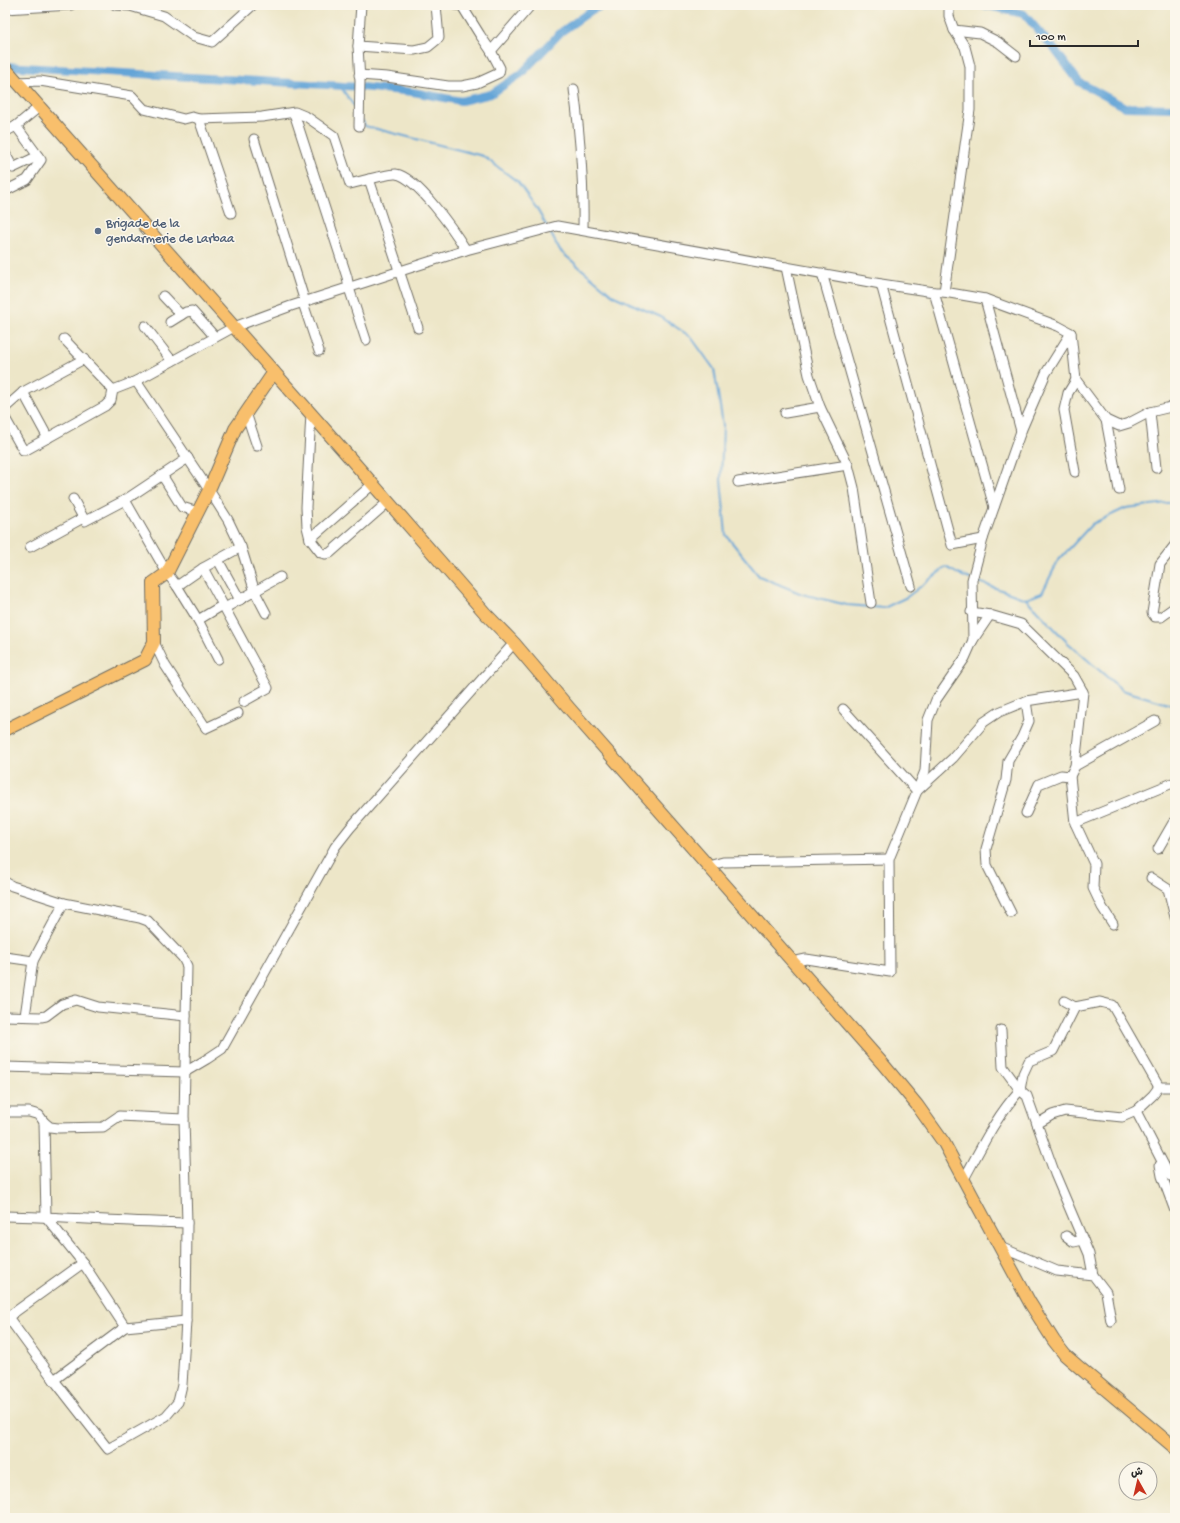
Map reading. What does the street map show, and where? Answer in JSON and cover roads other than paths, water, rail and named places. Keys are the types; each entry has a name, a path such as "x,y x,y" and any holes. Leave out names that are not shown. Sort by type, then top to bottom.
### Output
{"main road":[{"path":"11,75 311,413 485,613 514,644 882,1063 917,1105 944,1143 1030,1303 1054,1341 1065,1354 1175,1448"},
{"path":"5,730 145,660 154,642 153,583 167,573 209,490 235,429 274,372"}],"street":[{"path":"5,9 71,5"},
{"path":"115,5 130,6 164,16 194,37 212,42 253,5"},
{"path":"359,126 360,78 358,46 361,5"},
{"path":"358,46 414,50 428,47 439,38 436,5"},
{"path":"360,78 387,77 448,86 462,86 477,83 498,73 500,68 491,51 480,36 468,8 456,5"},
{"path":"491,51 531,5"},
{"path":"944,292 970,110 970,66 965,47 954,30 949,16 949,7"},
{"path":"954,30 980,33 998,42 1016,56"},
{"path":"11,75 132,96 144,109 184,119 192,117 200,119 262,117 294,113 308,117 334,136 350,184 395,173 407,178 420,190 459,238 466,250"},
{"path":"574,89 581,145 584,196 583,230"},
{"path":"6,130 16,126 38,106"},
{"path":"294,113 366,340"},
{"path":"200,119 231,213"},
{"path":"5,191 27,180 41,160 16,126"},
{"path":"254,138 319,352"},
{"path":"5,153 13,168 38,156"},
{"path":"369,179 418,328"},
{"path":"113,390 136,381 234,327 304,302 466,250 557,226 881,284 985,298 1058,326 1070,333"},
{"path":"786,267 809,376 820,407 848,465 854,488 871,603"},
{"path":"822,273 911,586"},
{"path":"881,284 952,545 983,539"},
{"path":"934,292 994,507"},
{"path":"163,296 181,315"},
{"path":"985,298 1021,432"},
{"path":"170,322 186,312 192,311 215,337"},
{"path":"145,326 172,361"},
{"path":"1070,333 1076,380 1106,420 1119,490"},
{"path":"973,640 971,612 972,580 983,539 1021,432 1046,373 1070,333"},
{"path":"64,339 113,390"},
{"path":"5,408 23,392 84,359"},
{"path":"1075,472 1064,410 1068,393 1076,380"},
{"path":"136,381 228,520 241,548 255,592 266,613"},
{"path":"5,418 23,450 48,438 105,406 111,400 113,390"},
{"path":"23,392 48,438"},
{"path":"1106,420 1119,426 1129,423 1150,412 1175,406"},
{"path":"785,414 820,407"},
{"path":"1150,412 1156,468"},
{"path":"246,413 257,446"},
{"path":"311,413 306,507 307,527 310,539 321,553 330,553 388,502"},
{"path":"73,499 84,521 125,500 188,458"},
{"path":"738,482 848,465"},
{"path":"162,475 182,507 198,512"},
{"path":"310,539 373,484"},
{"path":"125,500 167,573 198,620 218,659"},
{"path":"30,547 83,518"},
{"path":"1175,545 1160,564 1152,613 1155,617 1161,617 1175,607"},
{"path":"177,586 203,568 241,548"},
{"path":"218,560 240,600"},
{"path":"203,568 268,688 243,702"},
{"path":"198,620 240,600 280,577"},
{"path":"971,612 990,615 1021,624 1074,676 1083,692 1075,766 1070,776 1075,823 1094,864 1093,888 1113,924"},
{"path":"792,962 806,959 890,972 889,859 902,831 924,771 928,720 936,700 965,658 973,640 990,615"},
{"path":"154,642 165,665 206,728 238,713"},
{"path":"5,1067 185,1072 222,1049 335,847 350,828 514,644"},
{"path":"917,791 953,758 984,722 999,712 1026,701 1083,692"},
{"path":"1011,913 987,865 986,849 1006,780 1008,761 1022,737 1029,721 1026,701"},
{"path":"843,709 917,791"},
{"path":"1075,766 1155,721"},
{"path":"1026,813 1039,784 1061,775 1070,776"},
{"path":"1075,823 1175,782"},
{"path":"1158,849 1175,822"},
{"path":"708,866 723,862 889,859"},
{"path":"1151,878 1168,889 1175,918"},
{"path":"5,882 12,886 64,903 140,918 152,924 183,958 187,966 184,1119 187,1223 186,1322 182,1385 178,1402 166,1416 108,1449 6,1315 83,1262"},
{"path":"25,1016 33,961 64,903"},
{"path":"5,957 33,961"},
{"path":"5,1016 46,1016 62,1004 76,1000 98,1008 186,1016"},
{"path":"1064,1001 1075,1007 1100,1002 1112,1005 1159,1087"},
{"path":"964,1178 993,1124 1020,1090 1023,1074 1029,1061 1053,1051 1075,1007"},
{"path":"1001,1030 1003,1066 1020,1090 1028,1096 1055,1174 1089,1254 1093,1275 1106,1292 1111,1321"},
{"path":"1159,1087 1175,1087"},
{"path":"1037,1124 1052,1114 1065,1111 1122,1117 1136,1111 1153,1096 1159,1087"},
{"path":"1136,1111 1161,1161 1168,1173 1175,1179"},
{"path":"5,1112 29,1112 39,1115 46,1126 46,1217 83,1262 125,1327"},
{"path":"46,1126 58,1128 103,1127 119,1116 184,1119"},
{"path":"1161,1161 1160,1166 1162,1176 1175,1211"},
{"path":"5,1216 122,1222 187,1223"},
{"path":"1066,1236 1074,1242 1083,1240"},
{"path":"1000,1247 1057,1271 1093,1275"},
{"path":"54,1380 125,1327 186,1322"}],"waterway":[{"path":"5,66 361,87 413,92 461,101 491,94 521,74 561,32 592,10 604,5"},
{"path":"984,5 1024,14 1055,50 1079,82 1125,107 1175,108"},
{"path":"340,86 356,109"},
{"path":"363,121 365,126 483,156 518,182 537,209 547,227"},
{"path":"549,230 560,251 614,296 661,317 691,337 714,369 723,425 721,479 726,535 759,576 802,594 847,605 884,608 907,597 946,567 970,579"},
{"path":"1026,599 1042,593 1058,561 1092,524 1126,508 1175,502"},
{"path":"976,581 1026,599 1067,642 1122,690 1175,706"}],"place":[{"name":"Brigade de la gendarmerie de Larbaa","path":"98,231"}]}
